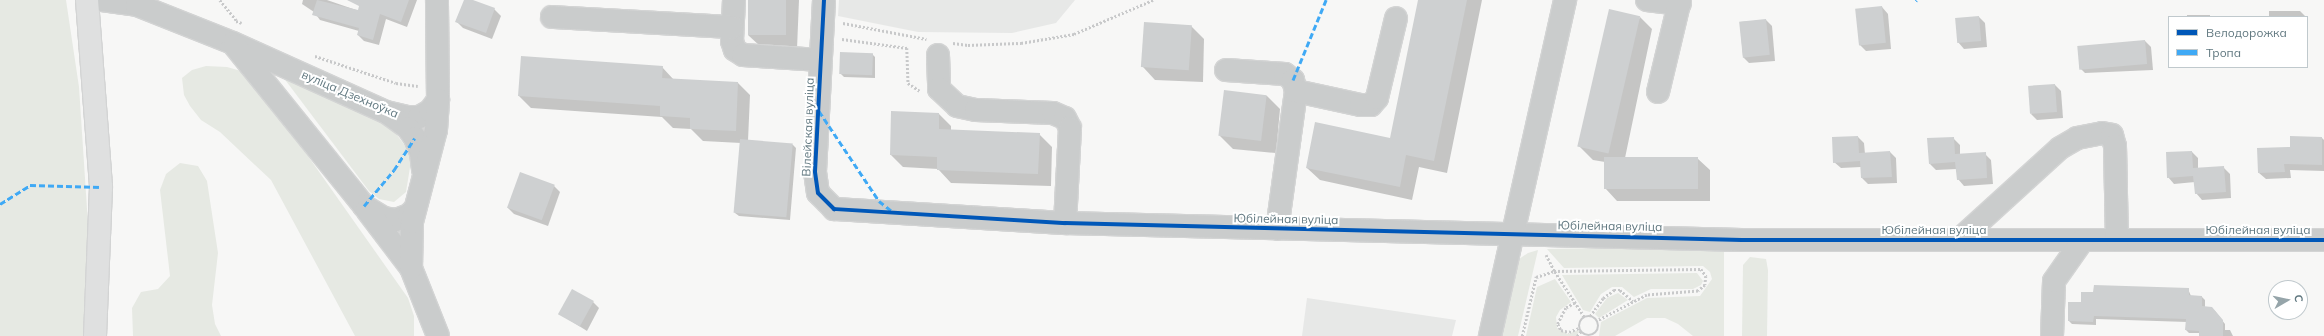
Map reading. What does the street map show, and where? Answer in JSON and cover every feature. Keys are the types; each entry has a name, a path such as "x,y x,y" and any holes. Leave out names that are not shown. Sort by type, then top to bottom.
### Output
{"highway":[{"path":"86,0 101,187 95,336"}],"street":[{"name":"вуліца Дзехноўка","path":"102,0 137,5 233,43 386,112 407,117 419,117 430,112 432,93"},
{"path":"411,268 409,245 415,208 436,130 432,93 438,0"},
{"path":"734,0 732,27 735,50 743,55 820,60"},
{"path":"1490,336 1565,0"},
{"path":"1647,0 1680,2 1658,92"},
{"path":"552,17 732,27"},
{"name":"Вілейская вуліца","path":"823,18 815,172 818,193 834,209 896,215"},
{"path":"1296,91 1361,105 1371,105 1378,98 1396,18"},
{"path":"233,43 364,206 411,268 438,336"},
{"path":"938,45 939,89 957,106 976,110 1053,113 1065,118 1070,128 1065,223"},
{"path":"1226,70 1285,74 1293,80 1296,91 1277,229"},
{"path":"386,112 408,128 415,138 421,153 423,177"},
{"path":"1960,239 2060,148 2077,138 2102,133 2112,135 2115,146 2117,240"},
{"path":"364,206 384,218 396,220 410,214 415,208"},
{"name":"Юбілейная вуліца","path":"896,215 1065,223 1742,240 2324,240"},
{"path":"2052,336 2054,281 2082,241"}],"path":[{"path":"823,18 938,45 968,46 1021,44 1074,34 1153,0"},
{"path":"823,18 907,48 908,82 927,96"},
{"path":"236,21 244,24"},
{"path":"307,54 432,93"},
{"path":"1522,336 1536,277 1554,271 1701,269 1706,276 1705,285 1698,291 1647,295 1632,301 1597,321"},
{"path":"1554,271 1584,318 1577,336"},
{"path":"1584,318 1590,316 1603,298 1614,290 1625,293 1632,301"},
{"path":"1575,303 1566,308 1558,324 1561,330 1569,332 1580,330"},
{"path":"1580,330 1586,335 1593,334 1598,330 1597,321 1590,316"}],"shaded area":[{"path":"0,0 66,0 79,87 88,224 85,336 0,336"},
{"path":"839,0 1075,0 1056,23 1012,33 918,32 838,16"},
{"path":"206,66 227,67 241,71 279,115 408,298 414,316 414,336 355,336 271,180 220,132 201,120 190,106 184,95 182,78 192,70"},
{"path":"283,77 388,123 412,155 406,192 394,202 379,199 369,191"},
{"path":"180,163 198,166 207,181 218,253 212,305 215,324 221,336 133,336 132,308 141,292 158,289 170,276 160,190 166,174"},
{"path":"1724,246 1724,336 1693,336 1678,324 1665,318 1647,318 1615,336 1599,336 1601,322 1647,298 1700,296 1712,279 1710,272 1703,266 1564,268 1547,249"},
{"path":"1538,250 1518,336 1501,336 1519,259 1528,253"},
{"path":"1750,257 1766,259 1768,270 1767,336 1742,336 1743,265"},
{"path":"1697,273 1703,281 1701,285 1693,289 1651,289 1634,297 1622,287 1612,287 1601,294 1590,312 1583,310 1562,275"},
{"path":"1555,279 1571,302 1560,310 1556,317 1557,328 1568,334 1578,330 1579,332 1576,336 1526,336 1537,287"},
{"path":"1618,293 1628,300 1599,318 1595,314 1607,298"},
{"path":"1307,298 1456,320 1452,336 1302,336"}],"building":[{"path":"317,0 358,10 359,6 347,0 409,0 401,22 380,14 373,40 357,35 359,28 312,15"},
{"path":"464,0 473,0 495,8 486,33 455,22"},
{"path":"748,0 786,0 786,35 748,35"},
{"path":"1418,0 1467,0 1434,161 1406,155 1400,187 1306,168 1315,122 1390,138"},
{"path":"1882,6 1886,43 1859,46 1855,9"},
{"path":"1609,9 1640,16 1608,154 1577,146"},
{"path":"1979,16 1981,41 1957,43 1955,18"},
{"path":"1766,19 1770,55 1743,58 1739,22"},
{"path":"1144,22 1192,25 1189,70 1141,67"},
{"path":"2145,40 2147,64 2079,70 2077,46"},
{"path":"840,52 873,53 872,75 839,74"},
{"path":"521,56 663,66 662,78 738,82 736,131 690,129 690,118 660,116 660,106 518,96"},
{"path":"2055,84 2057,112 2030,114 2028,86"},
{"path":"1224,90 1267,95 1261,141 1218,136"},
{"path":"891,111 939,113 939,129 1040,133 1038,174 937,170 937,157 890,155"},
{"path":"1858,136 1859,153 1890,151 1892,177 1861,178 1860,161 1833,163 1832,137"},
{"path":"2290,136 2322,137 2322,165 2284,164 2285,172 2258,173 2257,148 2290,147"},
{"path":"1954,137 1955,154 1986,152 1987,178 1957,180 1955,162 1929,164 1927,138"},
{"path":"740,139 793,144 786,217 734,213"},
{"path":"2192,151 2193,168 2224,166 2226,192 2195,194 2193,176 2167,178 2166,152"},
{"path":"1604,157 1698,157 1698,189 1604,189"},
{"path":"520,172 555,185 542,220 507,208"},
{"path":"2094,285 2189,288 2189,295 2202,296 2202,306 2212,307 2223,320 2223,336 2199,336 2199,331 2185,330 2186,319 2094,316 2093,322 2068,321 2068,302 2081,302 2081,292 2093,292"},
{"path":"572,289 594,301 580,326 558,314"}],"marked path":[{"path":"1293,80 1326,0"},
{"path":"819,111 879,201 893,212"},
{"path":"364,206 394,170 415,138"},
{"path":"0,204 30,185 101,187"}],"cycle path":[{"path":"824,0 815,172 818,193 834,209 1065,223 1742,240 2324,240"}]}
